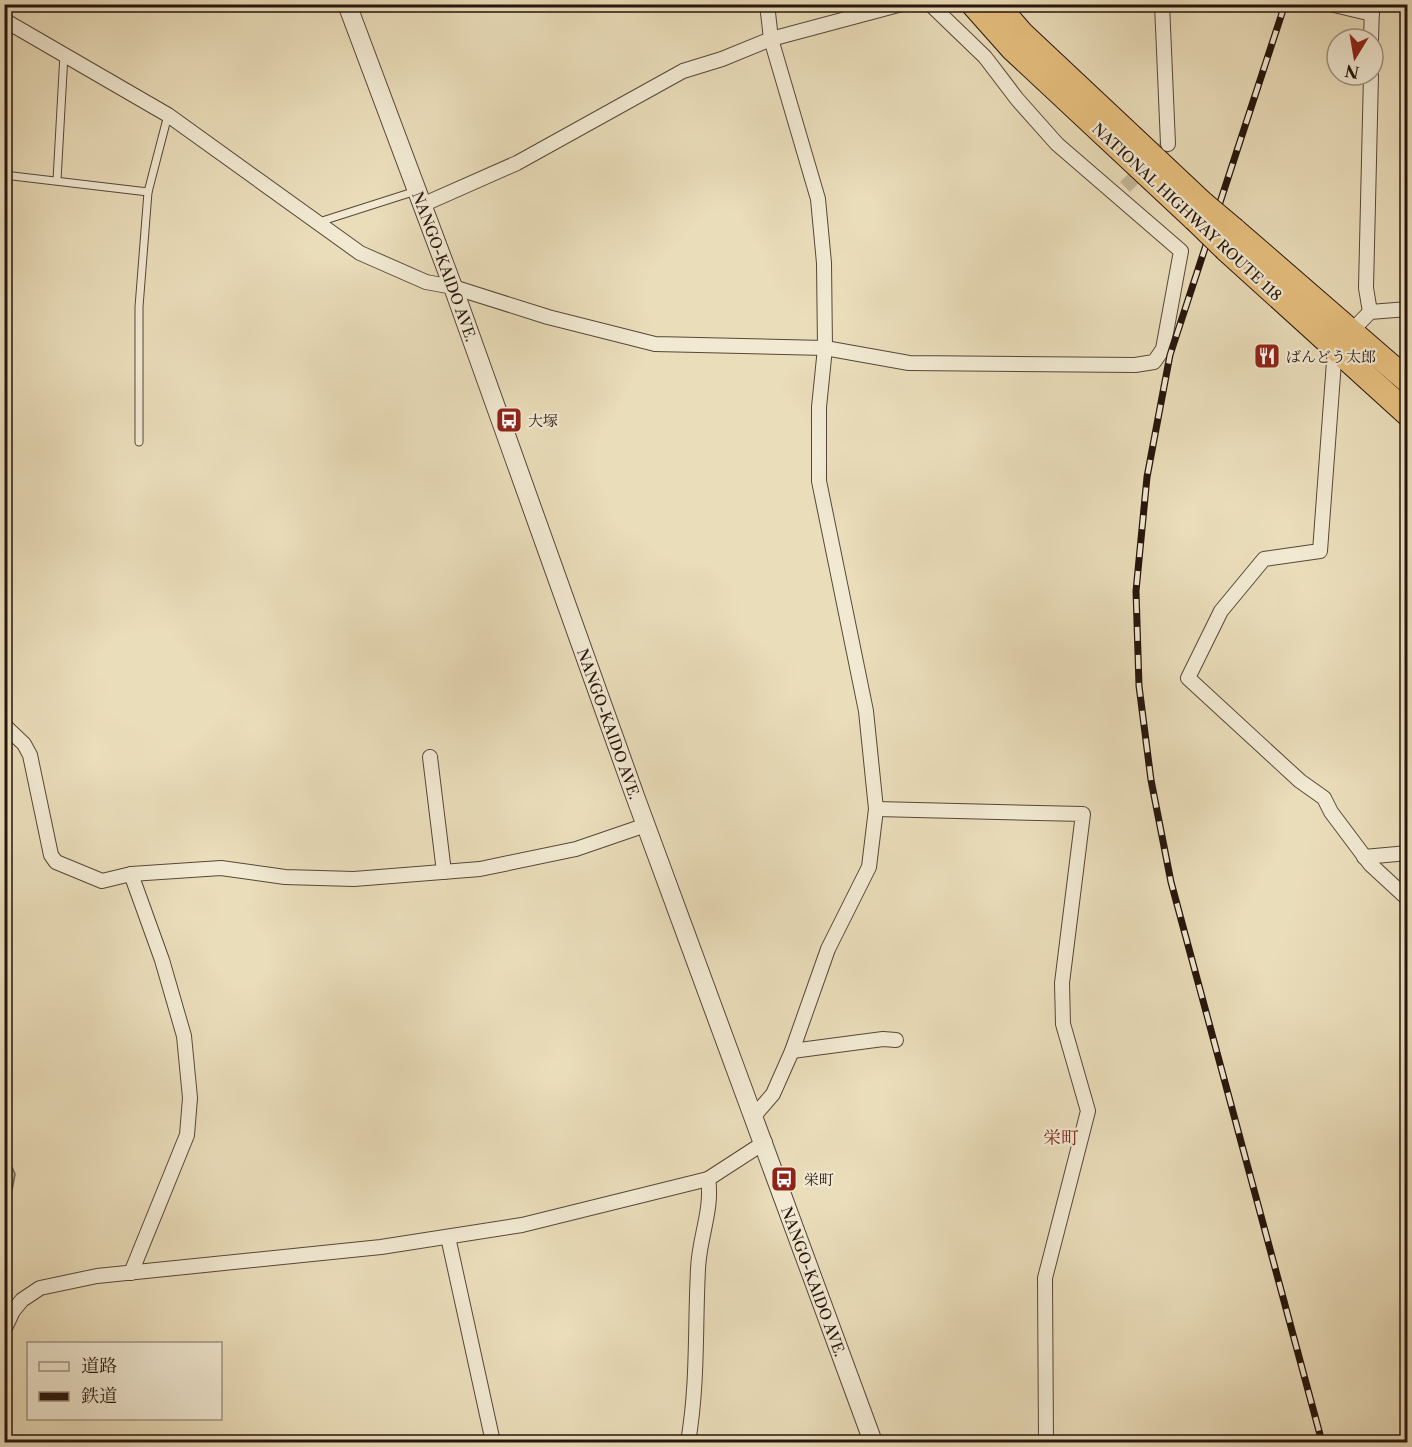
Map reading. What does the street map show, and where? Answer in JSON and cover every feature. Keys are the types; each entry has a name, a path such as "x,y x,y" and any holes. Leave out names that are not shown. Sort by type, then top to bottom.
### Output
{"highway":[{"name":"NATIONAL HIGHWAY ROUTE 118","path":"973,4 1013,49 1230,239 1335,348 1407,414"},
{"name":"NATIONAL HIGHWAY ROUTE 118","path":"996,4 1022,34 1199,211"},
{"name":"NATIONAL HIGHWAY ROUTE 118","path":"1230,239 1350,330 1407,381"}],"street":[{"name":"NANGO-KAIDO AVE.","path":"347,4 453,287 646,825 765,1142 873,1443"},
{"path":"754,1116 773,1094 792,1052 828,949 869,867 876,809 866,711 819,481 819,407 825,348 824,263 818,199 771,39 767,4"},
{"path":"419,198 517,163 683,71 722,59 771,39 902,4"},
{"path":"4,20 168,115 360,253 426,282 453,287 548,317 655,344 825,348 909,363 1135,364 1155,362 1163,349 1181,251 1121,190 1057,144 1017,99 985,57 930,4"},
{"path":"1162,4 1168,144"},
{"path":"1330,4 1372,9 1371,27"},
{"path":"1370,312 1366,288 1371,87"},
{"path":"1407,309 1370,312 1335,348 1320,551 1264,559 1221,611 1188,678 1300,781 1324,798 1331,812 1364,857 1407,899"},
{"path":"4,725 24,744 30,755 48,847 56,862 102,881 131,874 221,868 285,877 354,879 480,869 576,849 646,825"},
{"path":"430,757 444,872"},
{"path":"876,809 1083,814 1062,993 1062,1024 1088,1111 1081,1147 1045,1278 1046,1443"},
{"path":"1364,857 1407,853"},
{"path":"131,874 162,960 184,1036 190,1098 187,1135 131,1273"},
{"path":"792,1052 883,1039 896,1040"},
{"path":"4,1330 13,1311 22,1300 40,1288 131,1273 370,1248 522,1225 708,1179 765,1142"},
{"path":"688,1443 696,1356 700,1247 711,1195 708,1179"},
{"path":"448,1237 494,1443"}],"lane":[{"path":"57,180 64,54"},
{"path":"139,442 139,307 148,192 168,115"},
{"path":"4,175 148,192"},
{"path":"317,222 419,198"}],"green space":[{"path":"5,1151 15,1174 5,1228"}],"tunnel":[{"path":"1125,187 1168,144"}],"railway":[{"path":"1285,4 1170,355 1147,477 1136,591 1139,686 1151,780 1171,882 1322,1442"}],"place":[{"name":"ばんどう太郎","path":"1267,356"},
{"name":"大塚","path":"509,420"},
{"name":"栄町","path":"784,1179"}],"district":[{"name":"栄町","path":"1061,1138"}]}
